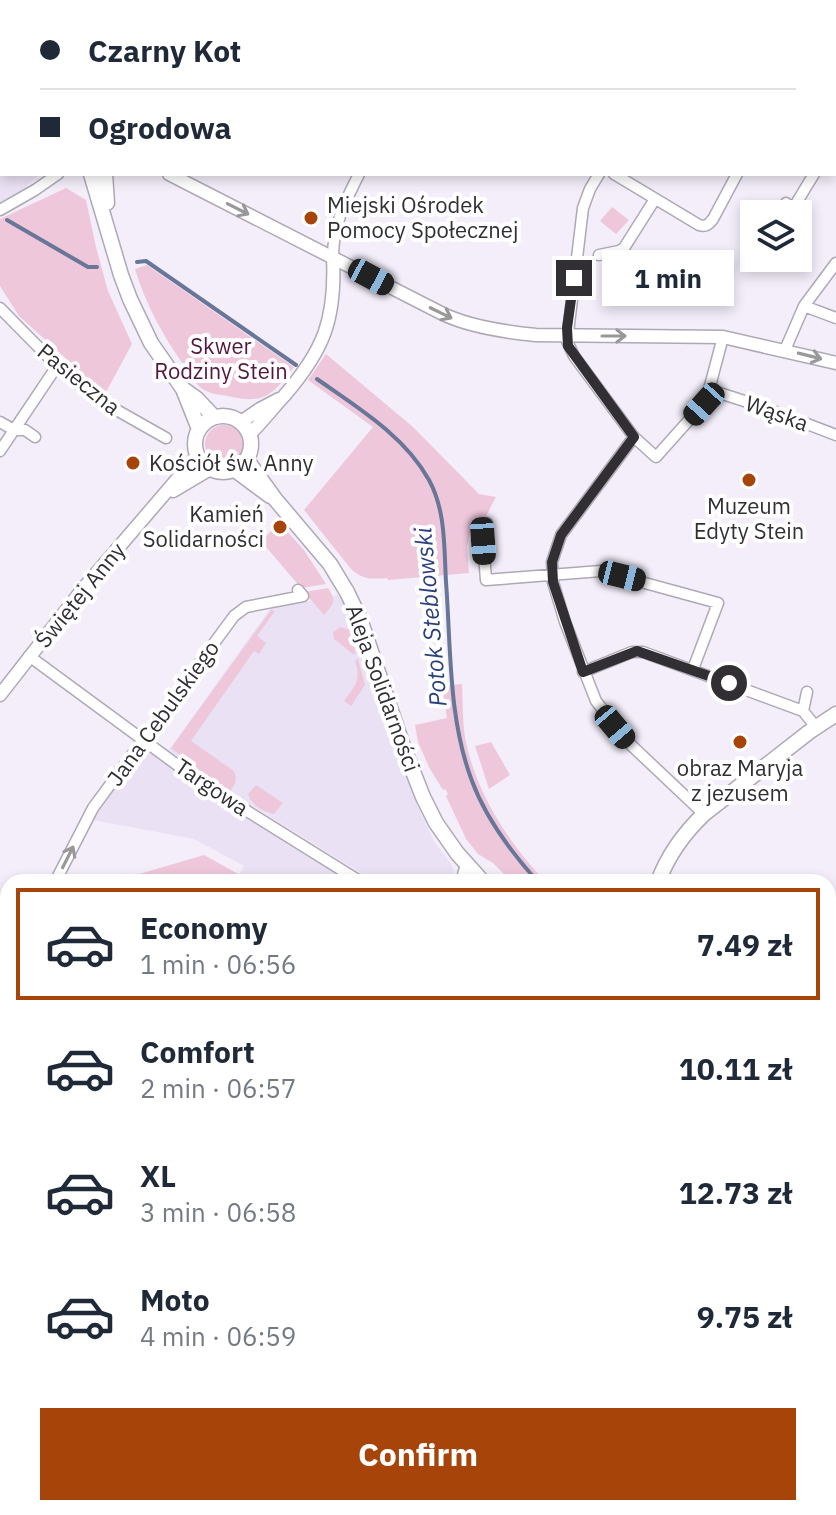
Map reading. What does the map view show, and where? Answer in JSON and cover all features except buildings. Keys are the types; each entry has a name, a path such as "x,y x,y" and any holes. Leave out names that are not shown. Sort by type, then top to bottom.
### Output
{"main road":[{"path":"92,176 121,275 151,343 183,389 199,429"},
{"path":"105,176 109,235"},
{"path":"183,389 214,417"},
{"path":"229,416 246,428 251,452 235,470 226,472 202,464 197,456 195,437 206,421 229,416"},
{"name":"Aleja Solidarności","path":"247,460 275,499 330,564 347,592 360,619 423,797 436,823 475,874"},
{"name":"Aleja Solidarności","path":"235,470 275,499"},
{"path":"662,874 673,849 704,814 836,714"}],"street":[{"path":"24,196 42,176"},
{"path":"0,210 55,176"},
{"path":"173,176 452,319 518,333 723,337 836,363"},
{"path":"246,428 282,397 310,365 325,335 332,298 334,234 358,176"},
{"path":"598,176 583,208 567,336 570,350 634,437 656,457 704,404 723,337"},
{"path":"617,176 705,227 713,219 736,176"},
{"path":"794,200 812,176"},
{"path":"599,255 624,248 655,199"},
{"path":"785,350 804,306 836,263"},
{"path":"804,306 836,318"},
{"name":"Pasieczna","path":"0,308 57,366 112,409 166,438"},
{"path":"0,451 57,366"},
{"name":"Wąska","path":"710,390 836,435"},
{"path":"0,422 14,430 25,430 35,437"},
{"path":"634,437 561,535 554,553 552,575 565,622 596,701 631,745 704,814"},
{"name":"Świętej Anny","path":"0,695 82,590 197,456"},
{"name":"Świętej Anny","path":"163,497 210,469"},
{"path":"487,523 483,541 486,580 605,572 718,603 693,669"},
{"name":"Jana Cebulskiego","path":"59,874 93,808 234,616 246,607 303,596 298,590"},
{"path":"583,672 637,651 803,711 816,727"},
{"name":"Targowa","path":"29,656 203,783 348,874"},
{"path":"803,711 807,692"},
{"path":"463,874 466,864"}],"shaded area":[{"path":"0,176 38,176 17,195 0,205"},
{"path":"340,593 351,613 417,805 434,841 455,874 362,874 219,788 169,750 272,606 328,599"},
{"path":"142,750 150,750 215,799 338,874 240,874 244,866 194,839 93,820"}],"green space":[{"path":"66,188 86,200 108,291 132,344 105,394 19,316 0,286 0,219"},
{"path":"612,207 629,220 616,234 600,221"},
{"name":"Skwer Rodziny Stein","path":"147,265 294,367 280,385 267,395 251,399 213,393 198,385 162,332 150,308 135,269"},
{"path":"326,354 413,427 479,494 496,497 483,522 472,523 467,547 469,573 388,580 363,577 351,569 304,510 373,427 308,380"},
{"path":"224,425 238,430 243,444 238,458 224,463 210,458 205,444 210,430"},
{"path":"275,527 280,532 284,528 304,550 326,584 301,588 261,541"},
{"path":"328,588 333,602 324,615 304,592"},
{"path":"271,610 275,611 257,636 266,643 259,654 254,651 191,741 234,771 234,785 231,790 225,791 171,748"},
{"path":"341,627 349,630 356,654 334,639 333,632"},
{"path":"358,659 365,685 351,706 344,701 356,682 358,673 355,660"},
{"path":"462,684 465,739 479,784 508,836 539,874 504,874 478,854 466,839 446,796 448,794 430,769 418,742 415,725 447,718 442,686"},
{"path":"491,742 510,775 489,789 475,746"},
{"path":"256,785 283,803 274,814 258,807 250,798 248,794"},
{"path":"204,855 238,874 139,874"}],"waterway":[{"name":"Potok Steblowski","path":"7,220 88,267 97,267"},
{"name":"Potok Steblowski","path":"137,262 146,261 296,365"},
{"name":"Potok Steblowski","path":"317,379 394,436 419,464 435,492 443,530 452,682 464,757 492,822 531,874"}],"place":[{"name":"Miejski Ośrodek Pomocy Społecznej","path":"311,218"},
{"name":"Kościół św. Anny","path":"133,463"},
{"name":"Muzeum Edyty Stein","path":"749,480"},
{"name":"Kamień Solidarności","path":"280,527"},
{"name":"obraz Maryja z jezusem","path":"740,742"}],"route":[{"path":"574,278 567,328 568,346 634,437 564,529 554,553 553,582 583,672 637,651 729,683"}]}
